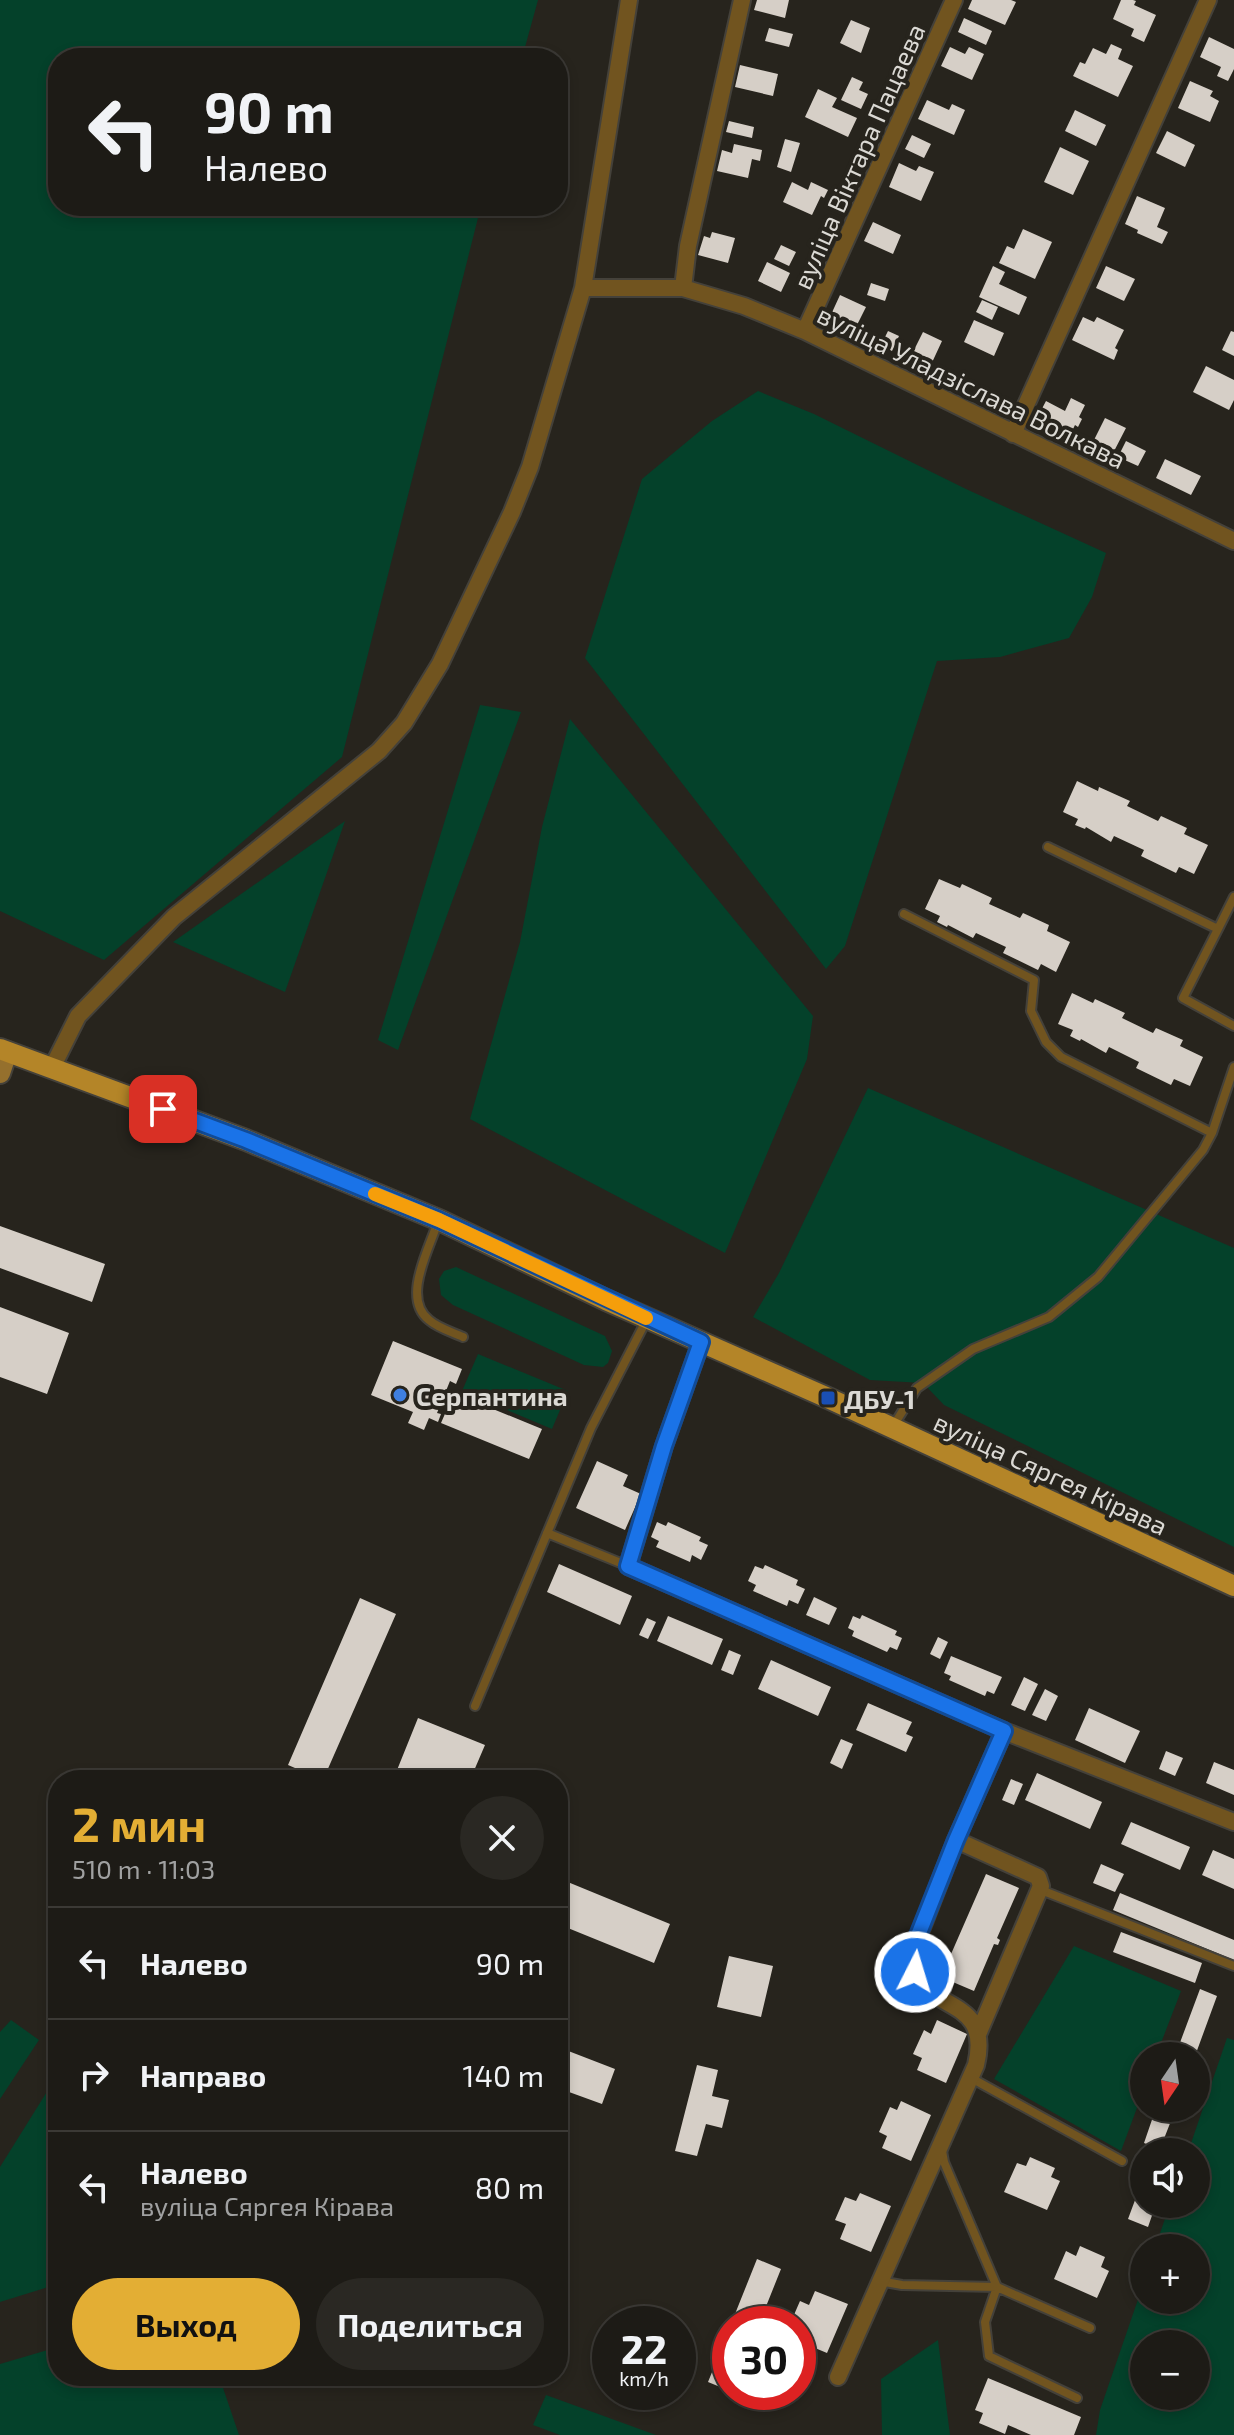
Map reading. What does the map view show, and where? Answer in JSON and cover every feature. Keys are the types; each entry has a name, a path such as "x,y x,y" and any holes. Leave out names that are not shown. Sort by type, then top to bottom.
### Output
{"main road":[{"name":"вуліца Сяргея Кірава","path":"2,1050 246,1140 439,1220 1234,1586"}],"street":[{"path":"52,1068 78,1016 174,917 379,751 404,723 440,664 525,484 583,288 629,0"},
{"path":"683,288 688,246 742,0"},
{"name":"вуліца Віктара Пацаева","path":"805,331 954,0"},
{"path":"1013,434 1208,0"},
{"name":"вуліца Уладзіслава Волкава","path":"583,288 683,288 744,306 805,331 1232,537"},
{"path":"0,1073 2,1050"},
{"path":"701,1342 664,1446 628,1566 1004,1731 1234,1822"},
{"path":"838,2377 980,2050 979,2032 973,2021 927,1990 920,1982 913,1962 915,1943 1004,1731"},
{"path":"956,1840 1038,1877 1041,1890 979,2032"}],"lane":[{"path":"1048,847 1218,929"},
{"path":"1234,897 1183,998 1234,1026"},
{"path":"904,914 1034,980 1031,1011 1046,1042 1061,1057 1212,1133"},
{"path":"892,1428 917,1388 973,1349 1049,1317 1098,1277 1203,1150 1212,1133 1234,1067"},
{"path":"439,1220 430,1250 419,1270 417,1298 428,1320 463,1337"},
{"path":"475,1706 591,1428 647,1318"},
{"path":"547,1533 628,1566"},
{"path":"1041,1890 1234,1966"},
{"path":"970,2077 1122,2161"},
{"path":"941,2142 944,2162 997,2287 985,2322 989,2356 1077,2398"},
{"path":"879,2281 902,2285 997,2287 1090,2328"}],"green space":[{"path":"0,0 538,0 525,48 48,48 48,216 478,216 342,757 104,960 0,911"},
{"path":"758,391 814,414 1106,553 1092,597 1069,638 1000,657 937,661 845,946 826,969 585,658 642,479 712,421"},
{"path":"480,705 521,712 398,1050 378,1040"},
{"path":"570,719 813,1016 807,1059 725,1253 470,1119 520,942 542,827"},
{"path":"345,821 285,992 173,942"},
{"path":"868,1088 1234,1248 1234,1547 944,1405 923,1383 870,1380 753,1317 779,1273"},
{"path":"456,1267 605,1336 612,1351 608,1363 603,1367 584,1365 453,1305 441,1295 439,1279 444,1271"},
{"path":"478,1354 568,1391 552,1429 462,1391"},
{"path":"1074,1946 1181,1991 1161,2042 1130,2042 1132,2122 1121,2151 994,2079"},
{"path":"11,2020 39,2040 0,2099 0,2032"},
{"path":"1227,2038 1234,2040 1234,2435 1096,2435 1100,2410 1133,2314 1210,2314 1210,2234 1160,2234 1165,2218 1210,2218 1210,2138 1193,2138 1198,2122 1210,2122 1210,2088"},
{"path":"48,2090 48,2287 0,2302 0,2167"},
{"path":"938,2340 950,2435 882,2435 881,2379"},
{"path":"48,2350 48,2386 222,2386 239,2435 0,2435 0,2364"},
{"path":"546,2395 656,2435 560,2435 533,2425"}],"building":[{"path":"757,0 789,0 785,18 754,10"},
{"path":"972,0 1016,2 1005,25 968,9"},
{"path":"1121,0 1136,1 1134,5 1156,15 1144,42 1131,36 1134,29 1113,19"},
{"path":"964,18 992,31 986,45 958,32"},
{"path":"851,20 870,28 861,53 840,43"},
{"path":"769,28 793,34 789,47 765,41"},
{"path":"1209,37 1234,49 1234,69 1228,81 1217,76 1221,67 1200,57"},
{"path":"1111,44 1122,49 1118,59 1133,66 1118,97 1073,76 1080,62 1085,64 1093,48 1106,54"},
{"path":"950,47 965,54 969,47 984,54 972,80 941,66"},
{"path":"740,65 778,74 773,96 735,87"},
{"path":"852,77 863,82 859,90 868,94 861,109 841,100"},
{"path":"1190,81 1213,91 1210,96 1219,101 1210,122 1178,108"},
{"path":"818,89 837,98 832,107 857,118 848,137 805,117"},
{"path":"927,100 949,110 952,104 965,110 954,135 918,119"},
{"path":"1075,110 1106,125 1096,146 1065,131"},
{"path":"729,121 754,127 752,138 726,132"},
{"path":"1167,131 1195,145 1185,167 1156,153"},
{"path":"912,135 931,144 924,158 905,149"},
{"path":"785,139 800,143 791,172 777,167"},
{"path":"734,144 762,150 760,161 752,159 748,178 717,171 722,150 732,153"},
{"path":"1060,147 1089,161 1073,195 1044,182"},
{"path":"899,163 916,171 919,166 934,172 921,201 889,187"},
{"path":"792,182 808,190 811,182 828,190 824,198 821,196 812,215 783,202"},
{"path":"1137,196 1165,208 1157,227 1168,232 1162,244 1125,224"},
{"path":"873,222 901,235 893,254 864,241"},
{"path":"1023,229 1052,242 1035,279 999,263 1007,246 1014,249"},
{"path":"712,232 735,238 728,263 698,255 704,236 710,238"},
{"path":"781,245 796,252 789,266 774,259"},
{"path":"767,262 790,273 781,292 758,281"},
{"path":"993,266 1005,272 999,284 1027,297 1019,315 979,297"},
{"path":"1106,266 1135,279 1124,301 1096,288"},
{"path":"871,283 889,289 885,301 867,295"},
{"path":"840,295 866,307 854,331 829,319"},
{"path":"982,300 998,307 992,320 976,312"},
{"path":"1083,317 1094,322 1097,317 1124,330 1115,348 1118,350 1114,360 1072,340"},
{"path":"974,320 1004,333 994,356 964,342"},
{"path":"888,331 899,336 892,351 881,345"},
{"path":"1231,331 1234,332 1234,356 1222,350"},
{"path":"923,332 942,341 929,369 909,360"},
{"path":"1206,366 1234,380 1234,400 1229,410 1193,392"},
{"path":"1071,398 1085,405 1078,427 1075,425 1069,437 1036,420 1046,401 1065,411"},
{"path":"1105,418 1126,428 1111,457 1091,446"},
{"path":"1126,441 1146,451 1138,466 1118,457"},
{"path":"1165,459 1201,476 1191,495 1156,478"},
{"path":"1077,781 1130,801 1127,806 1158,821 1161,816 1187,828 1184,834 1208,845 1194,874 1179,867 1176,873 1141,856 1144,850 1114,836 1111,842 1086,827 1075,825 1078,819 1063,812"},
{"path":"939,879 960,888 962,884 992,898 989,904 1020,918 1023,913 1049,925 1047,931 1070,942 1056,972 1041,964 1038,970 1003,953 1006,947 976,933 973,938 937,922 940,916 925,909"},
{"path":"1072,993 1093,1003 1095,999 1125,1013 1122,1018 1153,1033 1156,1028 1183,1040 1180,1046 1203,1057 1190,1086 1174,1079 1171,1085 1136,1068 1139,1062 1109,1047 1106,1053 1070,1036 1073,1030 1058,1024"},
{"path":"0,1226 105,1264 92,1302 0,1268"},
{"path":"0,1307 69,1333 47,1394 0,1377"},
{"path":"393,1341 462,1369 456,1384 450,1381 437,1413 441,1414 438,1422 429,1418 424,1430 408,1423 413,1412 371,1395"},
{"path":"454,1393 542,1429 529,1459 441,1423"},
{"path":"597,1461 628,1475 623,1486 641,1494 625,1530 576,1508"},
{"path":"657,1522 666,1526 668,1522 701,1537 699,1541 708,1545 701,1560 692,1555 690,1562 656,1547 659,1541 651,1537"},
{"path":"559,1564 632,1596 620,1625 547,1592"},
{"path":"765,1565 798,1580 796,1585 805,1589 798,1604 789,1600 787,1606 753,1591 756,1585 748,1581 755,1566 763,1569"},
{"path":"814,1597 837,1608 829,1625 806,1615"},
{"path":"360,1598 396,1614 327,1770 300,1770 288,1765"},
{"path":"862,1615 897,1631 895,1635 902,1638 897,1650 890,1647 887,1652 852,1636 854,1631 848,1628 853,1616 860,1619"},
{"path":"668,1616 723,1639 712,1665 657,1641"},
{"path":"647,1618 656,1622 648,1639 639,1635"},
{"path":"938,1637 948,1642 940,1659 930,1654"},
{"path":"729,1650 741,1655 733,1675 721,1670"},
{"path":"951,1656 1002,1677 994,1694 987,1691 985,1696 949,1680 951,1676 944,1673"},
{"path":"771,1660 831,1687 818,1716 758,1689"},
{"path":"1024,1677 1038,1684 1025,1711 1011,1705"},
{"path":"1045,1689 1058,1696 1046,1721 1032,1715"},
{"path":"868,1703 912,1722 906,1734 913,1737 906,1752 856,1730"},
{"path":"1089,1708 1140,1731 1125,1763 1075,1740"},
{"path":"418,1718 485,1745 474,1770 397,1770"},
{"path":"841,1739 853,1744 842,1769 830,1763"},
{"path":"1166,1751 1183,1758 1175,1776 1159,1769"},
{"path":"1214,1762 1234,1770 1234,1795 1206,1783"},
{"path":"1037,1773 1102,1802 1090,1829 1025,1800"},
{"path":"1011,1779 1023,1784 1014,1805 1002,1800"},
{"path":"1131,1822 1190,1847 1180,1870 1121,1844"},
{"path":"1213,1850 1234,1859 1234,1889 1202,1875"},
{"path":"1101,1864 1124,1874 1115,1892 1093,1883"},
{"path":"986,1874 1019,1888 997,1938 1000,1940 998,1945 994,1944 974,1991 941,1977"},
{"path":"568,1882 670,1924 654,1963 568,1928"},
{"path":"1120,1893 1234,1940 1234,1960 1113,1910"},
{"path":"1121,1932 1202,1963 1195,1983 1113,1952"},
{"path":"729,1956 773,1966 761,2017 717,2007"},
{"path":"1200,1989 1217,1996 1200,2042 1180,2042"},
{"path":"937,2020 967,2034 946,2083 917,2070 922,2058 913,2054 924,2030 931,2034"},
{"path":"568,2051 615,2069 602,2104 568,2092"},
{"path":"697,2065 718,2070 712,2096 729,2100 722,2128 706,2124 697,2156 675,2151"},
{"path":"901,2101 931,2115 911,2161 882,2148 887,2136 879,2132 890,2107 897,2110"},
{"path":"1151,2122 1171,2122 1164,2138 1146,2138"},
{"path":"1030,2157 1055,2168 1051,2177 1060,2181 1047,2210 1004,2192 1017,2163 1026,2166"},
{"path":"860,2193 891,2206 871,2252 840,2239 846,2224 835,2220 845,2197 856,2201"},
{"path":"1130,2214 1130,2218 1151,2218 1148,2227 1128,2219"},
{"path":"1080,2246 1105,2257 1101,2267 1109,2271 1097,2298 1054,2279 1066,2251 1076,2256"},
{"path":"757,2259 781,2269 766,2306 738,2306"},
{"path":"815,2291 848,2304 827,2353 816,2348 816,2306 798,2306 800,2301 809,2305"},
{"path":"988,2378 1081,2417 1074,2435 1031,2435 1008,2425 1005,2434 979,2423 983,2413 975,2410"}],"slow traffic":[{"path":"375,1194 439,1220 646,1318"}],"place":[{"name":"Серпантина","path":"400,1395"},
{"name":"ДБУ-1","path":"828,1398"}],"route":[{"path":"163,1109 439,1220 701,1342 664,1446 628,1566 1004,1731 915,1943 912,1953 915,1972"}]}
